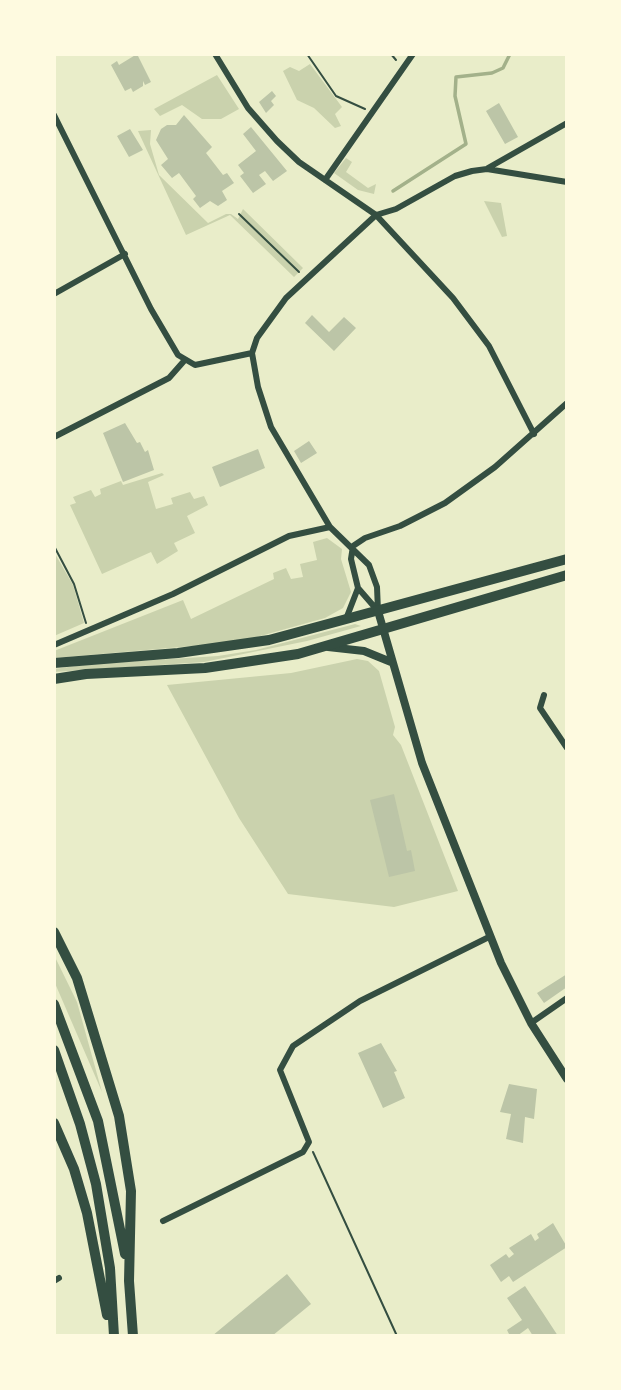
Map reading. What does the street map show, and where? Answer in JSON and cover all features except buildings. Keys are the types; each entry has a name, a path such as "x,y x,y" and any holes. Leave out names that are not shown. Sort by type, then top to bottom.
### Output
{"highway":[{"path":"54,932 77,978 119,1116 131,1191 129,1281"},
{"path":"54,1004 98,1121 115,1194 129,1281 133,1336"},
{"path":"54,1049 80,1124 96,1184 110,1268 113,1336"},
{"path":"54,1123 74,1169 87,1213 113,1336"}],"main road":[{"path":"54,663 239,646 567,559"},
{"path":"54,679 86,674 243,664 328,647 567,575"}],"street":[{"path":"215,54 248,108 276,141 324,180 376,215 474,323 489,346 534,434"},
{"path":"324,180 414,54"},
{"path":"54,115 159,324 184,361 195,365 252,353"},
{"path":"567,123 487,169 455,176 396,209 376,215 276,311 257,338 252,353 258,387 271,427 330,527 353,546 369,565 377,587 378,611 391,662 422,763 491,936 531,1023 567,1079"},
{"path":"487,169 567,182"},
{"path":"54,294 125,254"},
{"path":"54,437 169,378 184,361"},
{"path":"378,611 358,588 351,559 353,546 365,538 400,526 445,503 495,467 567,403"},
{"path":"54,645 173,594 289,536 330,527"},
{"path":"345,620 358,588"},
{"path":"328,647 364,651 391,662"},
{"path":"544,695 540,708 567,748"},
{"path":"163,1221 286,1163 303,1152 309,1142 281,1070 282,1062 293,1046 360,1001 491,936"},
{"path":"531,1023 567,998"}],"path":[{"path":"307,54 336,96 358,106"},
{"path":"239,214 307,280"},
{"path":"54,547 75,584 89,630"},
{"path":"309,1142 397,1336"}],"green space":[{"path":"310,64 342,107 335,114 341,126 335,128 314,108 297,100 283,71 290,67 299,71"},
{"path":"217,75 239,109 221,119 202,119 182,105 160,116 154,109"},
{"path":"151,130 150,144 159,175 208,223 226,214 231,214 238,219 243,209 303,268 294,277 230,215 186,235 138,131"},
{"path":"346,158 352,162 346,172 368,188 376,184 374,194 358,190 334,173"},
{"path":"484,201 501,203 507,236 502,237"},
{"path":"162,473 164,475 148,482 156,509 173,504 171,498 190,492 194,499 204,496 208,505 187,516 195,533 174,543 178,551 157,564 151,552 102,574 70,505 76,503 73,497 91,490 95,497 101,494 100,489 121,481 123,485"},
{"path":"327,538 342,549 341,559 351,592 343,608 325,618 239,642 54,658 54,651 183,600 191,619 274,579 273,573 286,568 291,579 303,577 300,564 317,560 313,542"},
{"path":"54,552 73,585 84,623 54,636"},
{"path":"355,624 361,626 307,641 204,662 54,672 54,669 91,664 218,656 256,650"},
{"path":"357,659 368,661 379,671 395,727 393,735 401,745 458,891 394,907 288,894 239,818 167,685 291,673"},
{"path":"54,955 77,1002 102,1092 54,981"}],"waterway":[{"path":"393,191 466,144 455,96 456,77 492,73 503,68 510,54"}]}
